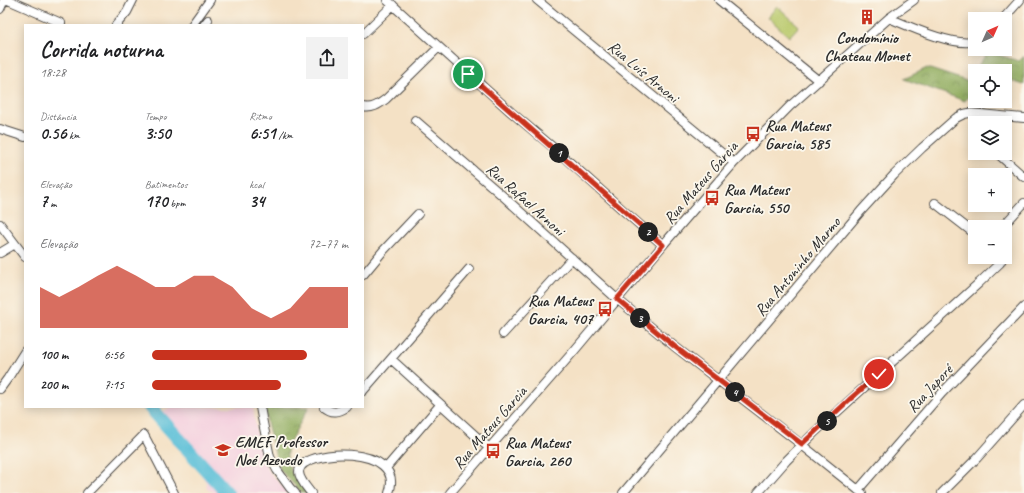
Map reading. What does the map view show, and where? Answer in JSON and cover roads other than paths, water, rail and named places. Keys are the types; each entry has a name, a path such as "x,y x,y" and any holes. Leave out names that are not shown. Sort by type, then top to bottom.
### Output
{"street":[{"path":"0,9 4,0"},
{"path":"8,0 61,23"},
{"path":"117,24 128,12 133,0"},
{"path":"193,24 210,0"},
{"name":"Rua Luís Arnoni","path":"537,0 734,163"},
{"path":"719,0 819,81"},
{"name":"Rua Mateus Garcia","path":"450,493 734,163 790,106 889,18 914,0"},
{"path":"1009,12 1020,0"},
{"path":"364,33 390,3 511,112 663,245"},
{"path":"889,18 947,40 968,42"},
{"path":"364,107 378,105 386,99 439,47"},
{"name":"Rua Antoninho Marmo","path":"624,493 880,190 922,148 956,118 964,114 969,113 1024,118"},
{"name":"Rua Rafael Arnoni","path":"415,120 504,197 617,299 674,346 802,444 860,491"},
{"path":"0,129 24,137"},
{"path":"1005,160 1024,178"},
{"path":"935,202 968,228"},
{"path":"1009,220 1024,203"},
{"path":"364,274 418,214"},
{"path":"0,224 24,256"},
{"path":"0,253 15,244"},
{"path":"504,334 572,258"},
{"path":"758,493 802,444 1000,264"},
{"path":"364,390 469,269"},
{"name":"Rua Japoré","path":"860,491 942,393 1024,307"},
{"path":"0,389 24,353"},
{"path":"391,359 488,448"},
{"path":"386,468 440,405"},
{"path":"942,493 977,458 1024,405"},
{"path":"260,408 270,457 276,470 295,493"},
{"path":"325,408 333,411 340,411 345,408"},
{"path":"87,493 144,435 174,493"},
{"path":"312,493 299,474 300,467 308,461 329,455 360,455 375,460 386,468 388,472 391,483 389,493"}],"waterway":[{"path":"151,408 227,493"}],"place":[{"name":"Condomínio Chateau Monet","path":"867,17"},
{"name":"Rua Mateus Garcia, 585","path":"753,134"},
{"name":"Rua Mateus Garcia, 550","path":"712,198"},
{"name":"Rua Mateus Garcia, 407","path":"605,309"},
{"name":"EMEF Professor Noé Azevedo","path":"223,450"},
{"name":"Rua Mateus Garcia, 260","path":"493,451"}]}
